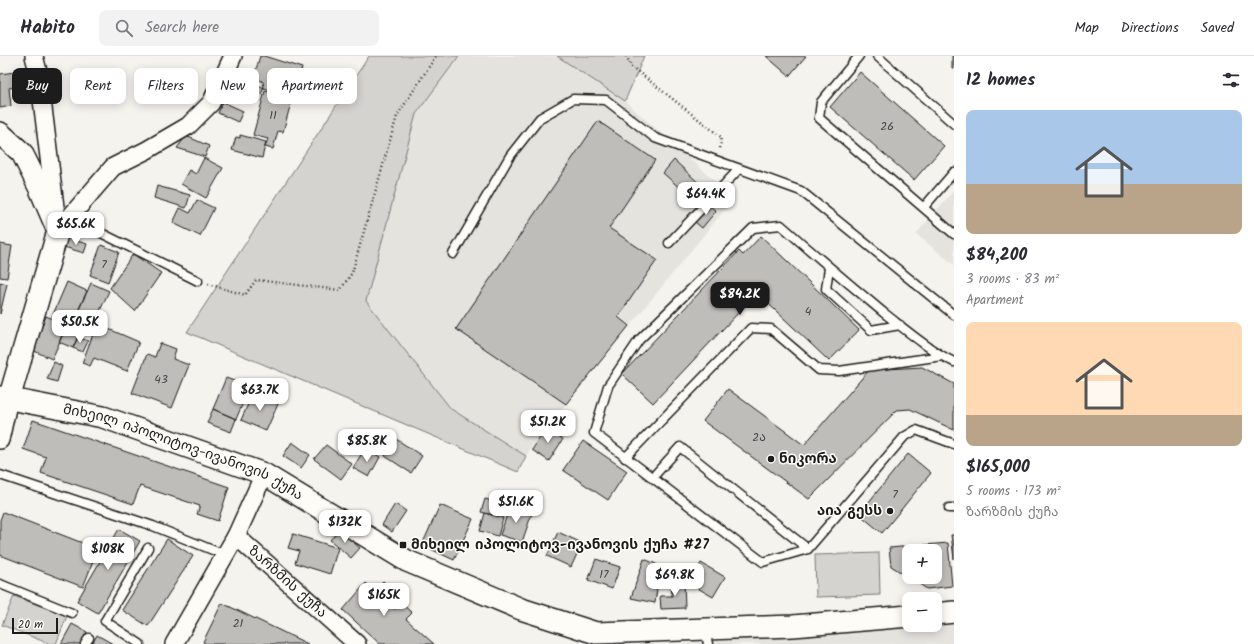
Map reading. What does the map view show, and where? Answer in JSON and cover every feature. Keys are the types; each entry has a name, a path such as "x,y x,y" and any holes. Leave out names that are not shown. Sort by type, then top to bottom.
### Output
{"street":[{"path":"34,56 39,75 58,231"},
{"path":"0,440 5,398 58,231 113,167 147,150 188,126 211,103 234,56"},
{"path":"0,133 22,153 40,189 58,231"},
{"name":"მიხეილ იპოლიტოვ-ივანოვის ქუჩა","path":"5,398 103,416 264,474 407,561 521,609 598,639 706,637 793,626 902,617"},
{"path":"181,641 236,536 264,474"},
{"name":"ზარზმის ქუჩა","path":"236,536 357,644"},
{"path":"942,613 954,612"}],"lane":[{"path":"859,56 821,102 819,118 954,234"},
{"path":"877,56 954,124"},
{"path":"453,254 510,156 540,118 573,99 606,100 655,138 801,191 954,315"},
{"path":"669,243 739,168"},
{"path":"924,208 954,172"},
{"path":"58,231 83,224 198,281"},
{"path":"954,362 942,356 900,325 829,268 782,225 753,228 639,340 608,386 594,432 763,562 808,549 904,438 916,430 954,444"},
{"path":"829,268 826,289 871,330 900,325"},
{"path":"626,458 751,328 771,329 819,370 839,371 942,356"},
{"path":"652,478 680,447 808,549"},
{"path":"0,475 153,526 225,555"},
{"path":"140,644 105,622 148,548"},
{"path":"0,584 72,613"}],"path":[{"path":"198,281 245,295 256,280 340,290 352,272 397,116 436,56"},
{"path":"626,56 632,67 721,137 718,161"}],"shaded area":[{"path":"369,56 459,56 416,114 366,301 451,409 526,456 518,472 187,332 337,104 357,104 357,74"},
{"path":"459,56 557,56 625,101 734,198 566,404 545,427 526,456 451,409 366,301 416,114"},
{"path":"557,56 644,56 625,101"},
{"path":"954,190 954,265 916,234"},
{"path":"879,553 880,595 816,597 815,555"},
{"path":"14,596 67,616 56,644 50,644 2,625"},
{"path":"954,624 954,644 677,644 902,628 902,632 942,632 942,625"}],"building":[{"path":"260,56 264,56 302,68 267,68 267,89 264,88 263,82 259,79 259,68 256,68"},
{"path":"766,56 806,56 789,76"},
{"path":"952,56 954,56 954,69 952,69"},
{"path":"12,72 12,88 9,88 11,106 0,108 0,74"},
{"path":"860,72 944,146 914,180 830,107"},
{"path":"259,85 264,88 259,98"},
{"path":"265,91 267,92 267,104 291,104 283,132 278,131 273,149 265,147 268,139 253,135"},
{"path":"222,104 227,104 243,111 238,122 218,113"},
{"path":"598,121 655,160 609,228 657,260 618,317 629,326 566,404 456,329"},
{"path":"240,135 266,142 262,158 232,150 236,137 240,138"},
{"path":"186,136 209,146 205,157 177,148"},
{"path":"204,158 223,168 206,198 181,184 189,170 196,174"},
{"path":"674,160 703,187 692,199 663,173"},
{"path":"157,186 190,195 186,208 154,198"},
{"path":"197,200 214,208 200,236 173,223 180,208 190,213"},
{"path":"709,205 716,211 702,228 695,222"},
{"path":"761,236 859,330 829,361 757,293 653,403 622,374 739,251 743,255"},
{"path":"67,238 87,244 84,253 64,247"},
{"path":"0,244 12,246 7,278 0,277"},
{"path":"101,245 119,252 108,282 90,275"},
{"path":"133,254 161,273 135,311 110,288"},
{"path":"0,282 7,284 0,314"},
{"path":"67,282 87,291 71,326 52,317"},
{"path":"91,283 109,291 94,324 76,316"},
{"path":"46,316 67,325 52,359 32,350"},
{"path":"97,324 139,342 127,371 94,358 90,366 82,363"},
{"path":"67,325 80,331 73,348 59,342"},
{"path":"78,337 88,341 83,352 73,348"},
{"path":"160,343 176,349 173,359 189,365 172,408 132,393 147,354 155,357"},
{"path":"54,362 62,366 57,382 47,379"},
{"path":"922,367 954,384 954,430 910,409 897,410 809,499 703,421 728,389 804,445 869,370"},
{"path":"226,378 250,387 236,419 213,409"},
{"path":"253,393 278,404 266,431 241,420"},
{"path":"213,409 236,419 231,432 207,423"},
{"path":"33,420 229,487 218,521 197,514 200,506 140,486 133,504 41,473 46,457 23,449"},
{"path":"546,428 563,439 549,461 532,450"},
{"path":"396,439 422,456 411,473 385,456"},
{"path":"583,441 627,471 608,500 563,470"},
{"path":"292,442 310,455 301,468 283,456"},
{"path":"326,445 352,464 341,479 314,459"},
{"path":"365,448 380,457 369,477 353,468"},
{"path":"908,454 931,473 882,533 859,514"},
{"path":"485,499 496,502 492,515 481,512"},
{"path":"395,504 406,511 392,532 382,525"},
{"path":"440,505 473,519 454,560 422,545"},
{"path":"510,506 532,513 522,542 500,535"},
{"path":"3,512 98,549 83,587 0,555 0,520"},
{"path":"485,513 503,518 498,536 480,531"},
{"path":"119,529 140,541 98,613 77,601"},
{"path":"339,530 360,548 351,558 330,540"},
{"path":"558,532 582,543 571,567 547,556"},
{"path":"293,534 338,548 330,574 295,563 299,551 288,548"},
{"path":"951,535 954,535 954,559"},
{"path":"167,539 193,556 148,626 122,610"},
{"path":"948,543 952,586 927,589 919,584 942,584 942,544 936,544"},
{"path":"902,547 902,573 891,566 889,548"},
{"path":"596,559 620,567 612,589 588,580"},
{"path":"644,559 656,564 651,586 657,589 655,603 631,598"},
{"path":"701,563 725,577 713,597 689,583"},
{"path":"383,581 397,594 388,603 395,609 401,603 412,613 406,619 434,644 380,644 343,610 366,583 374,590"},
{"path":"671,581 684,581 685,608 661,609 660,596 672,596"},
{"path":"222,603 308,644 207,644 203,642"},
{"path":"72,624 87,632 80,644 61,644"},
{"path":"97,635 113,644 92,644"}],"place":[{"name":"ნიკორა","path":"771,459"},
{"name":"აია გესს","path":"890,511"},
{"name":"მიხეილ იპოლიტოვ-ივანოვის ქუჩა #27","path":"403,545"}]}
